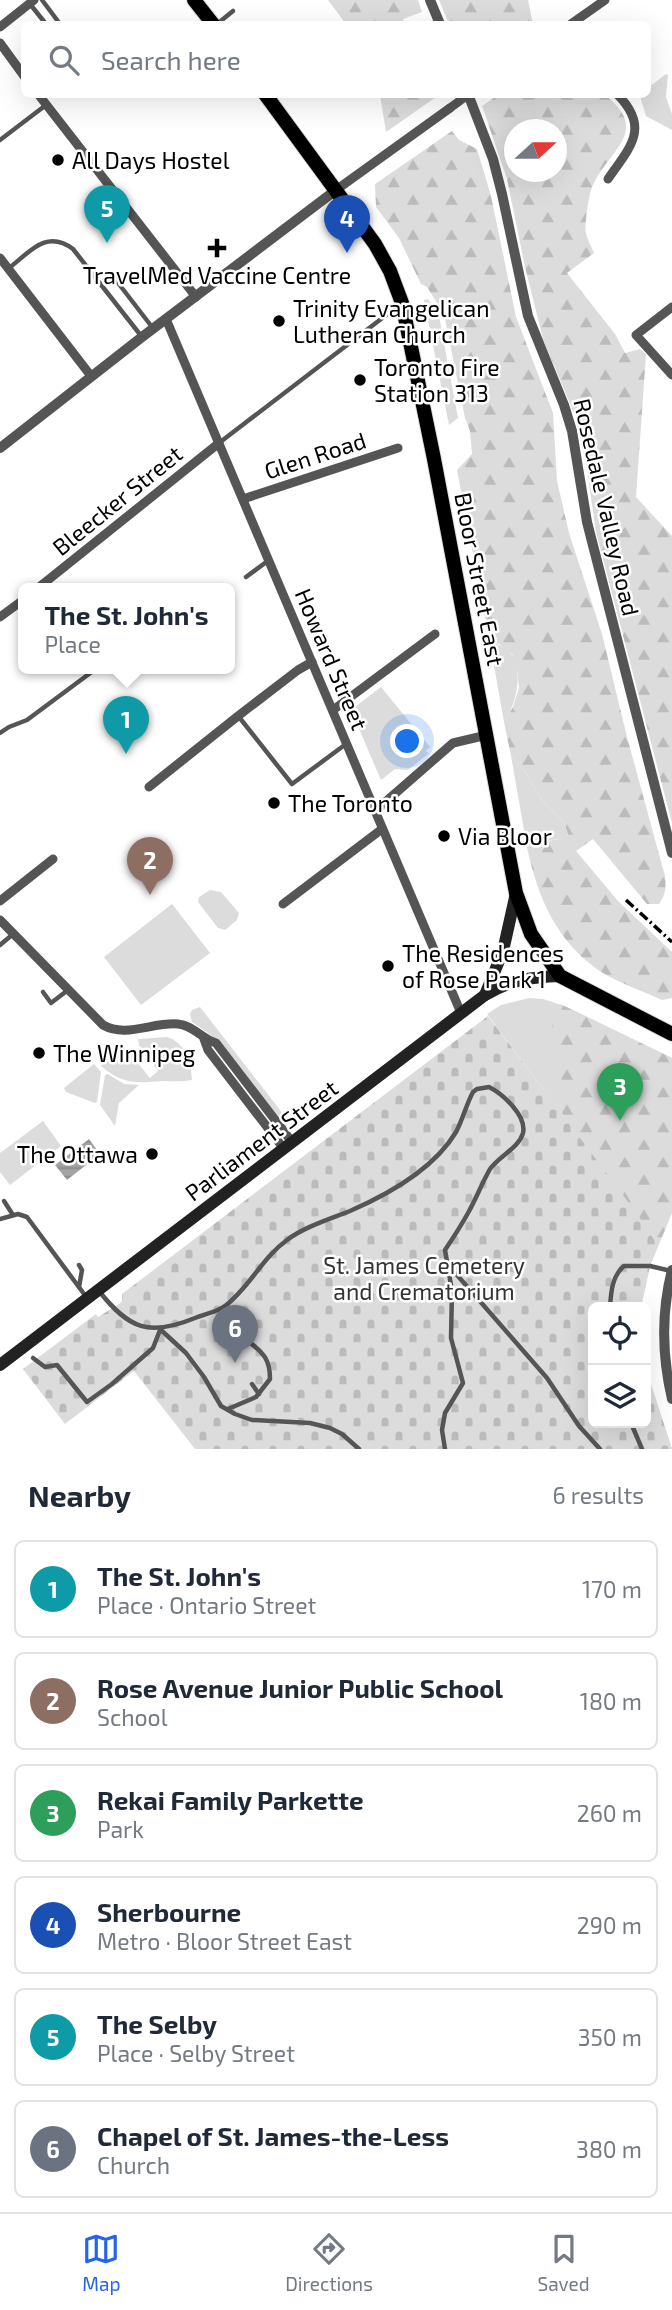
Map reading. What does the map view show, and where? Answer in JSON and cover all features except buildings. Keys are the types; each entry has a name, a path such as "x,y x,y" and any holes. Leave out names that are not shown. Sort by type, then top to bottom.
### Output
{"main road":[{"path":"194,0 212,21"},
{"name":"Bloor Street East","path":"268,98 384,259 402,303 435,459 516,893 531,933 560,976 672,1034"},
{"path":"485,995 503,951 516,893"},
{"name":"Parliament Street","path":"0,1365 83,1294 98,1290 485,995 504,984 524,979 560,976"}],"street":[{"path":"430,0 439,21"},
{"path":"577,21 605,0"},
{"path":"0,27 32,2"},
{"path":"0,43 21,72"},
{"path":"41,98 196,297"},
{"path":"0,447 336,190 463,98"},
{"name":"Rosedale Valley Road","path":"470,98 493,159 528,316 572,431 590,534 672,853"},
{"path":"608,179 635,135 634,116 621,98"},
{"path":"0,258 92,376"},
{"path":"672,307 636,335 672,375"},
{"name":"Howard Street","path":"166,319 461,1013"},
{"name":"Bleecker Street","path":"44,583 219,443"},
{"name":"Glen Road","path":"243,499 398,448"},
{"path":"0,617 18,604"},
{"path":"332,710 435,634"},
{"path":"149,787 238,716 312,662"},
{"path":"375,811 453,743 487,735"},
{"path":"283,904 382,829"},
{"path":"0,901 53,859"},
{"path":"0,920 103,1025 113,1031 180,1024 216,1043 288,1146"},
{"path":"672,1271 667,1292 664,1348 672,1399"}],"lane":[{"path":"42,0 58,21"},
{"path":"32,2 44,21"},
{"path":"218,21 233,11"},
{"path":"0,140 46,105"},
{"path":"8,268 39,244 47,241 66,244 73,249 142,337"},
{"path":"112,275 153,328"},
{"path":"219,443 402,303"},
{"path":"246,577 269,559"},
{"path":"0,733 27,720 89,674"},
{"path":"238,716 292,784 346,744"},
{"path":"0,724 9,727"},
{"path":"0,945 13,934"},
{"path":"43,992 51,1003 68,990"},
{"path":"98,1290 127,1320 160,1329 176,1326 224,1308 288,1238 380,1196 401,1184 439,1154 455,1133 472,1092 477,1088 489,1087 508,1101 519,1115 524,1129 523,1135 490,1169 445,1250 453,1303 451,1332 463,1376 463,1384 444,1413 442,1430 445,1449"},
{"path":"4,1201 13,1216"},
{"path":"0,1219 18,1214 27,1217 83,1294"},
{"path":"79,1265 82,1270 83,1294"},
{"path":"611,1302 613,1283 624,1266 650,1266 672,1271"},
{"path":"448,1268 547,1378 579,1426 600,1449"},
{"path":"224,1308 243,1335 260,1349 268,1361 271,1380 256,1397 228,1409"},
{"path":"33,1358 45,1367 57,1365 87,1402 153,1348 160,1329"},
{"path":"160,1329 186,1353 221,1406 252,1420 310,1423 330,1428 342,1434 359,1449"},
{"path":"252,1384 259,1394"},
{"path":"633,1428 642,1449"}],"green space":[{"path":"328,0 418,0 422,12 403,19 404,21 344,21"},
{"path":"439,0 528,0 532,21 448,21"},
{"path":"668,75 666,97 672,114 672,130 646,116 641,98 651,98 651,86"},
{"path":"381,98 435,98 386,132"},
{"path":"494,98 608,98 625,119 626,130 623,140 600,172 590,194 586,229 594,253 567,273 615,334 625,353 640,349 646,354 636,497 672,536 672,823 596,532 576,418 543,339 508,182 567,182 567,119 504,119 504,170 482,106"},
{"path":"452,131 459,140 477,149 491,196 516,317 553,413 557,481 569,533 602,634 665,876 665,890 659,904 647,904 593,839 576,851 618,901 672,952 672,998 662,1000 617,981 587,962 562,934 552,918 531,866 527,847 568,835 564,822 541,799 526,773 511,756 504,722 513,707 519,688 517,669 512,654 499,644 490,643 457,470 472,454 470,431 444,314 427,287 421,284 399,238 376,207 375,184"},
{"path":"428,299 439,316 458,418 449,425 424,300"},
{"path":"490,643 502,646 511,654 518,675 514,701 504,722"},
{"path":"381,687 430,747 425,751 429,753 408,770 395,769 381,780 351,710"},
{"path":"511,756 526,773 541,799 564,822 568,836 533,843 527,847"},
{"path":"210,890 221,892 239,913 237,920 225,930 218,928 198,902 199,897"},
{"path":"172,904 210,953 141,1005 104,957"},
{"path":"529,998 543,999 567,1007 672,1058 672,1213 578,1136 487,1014 501,1005"},
{"path":"560,1004 672,1058 672,1213 650,1266 642,1302 588,1302 588,1428 651,1428 651,1384 672,1449 558,1449 578,1136 558,1107 563,1090 551,1013"},
{"path":"200,1007 290,1123 285,1127 215,1038 192,1022 192,1010"},
{"name":"St. James Cemetery and Crematorium","path":"488,1016 638,1215 658,1246 650,1266 642,1302 588,1302 588,1428 651,1428 651,1384 672,1449 195,1449 134,1371 65,1424 23,1369 96,1314 98,1317 119,1304 122,1294"},
{"path":"167,1037 183,1049 189,1061 192,1080 123,1080 101,1066 107,1057 125,1047 150,1078 158,1071 139,1045 138,1039"},
{"path":"94,1064 101,1072 97,1102 66,1092 64,1088"},
{"path":"108,1074 124,1084 139,1085 119,1103 115,1126 100,1105 105,1075"},
{"path":"43,1121 61,1146 10,1185 0,1172 0,1153"}],"shaded area":[{"path":"89,1139 100,1154 67,1180 55,1165"}],"railway":[{"path":"626,900 672,942"}],"place":[{"name":"All Days Hostel","path":"58,160"},
{"name":"The Selby","path":"107,243"},
{"name":"TravelMed Vaccine Centre","path":"217,248"},
{"name":"Sherbourne","path":"347,253"},
{"name":"Trinity Evangelican Lutheran Church","path":"279,321"},
{"name":"Toronto Fire Station 313","path":"360,380"},
{"name":"The St. John's","path":"126,754"},
{"name":"The Toronto","path":"274,803"},
{"name":"Via Bloor","path":"444,836"},
{"name":"Rose Avenue Junior Public School","path":"150,895"},
{"name":"The Residences of Rose Park 1","path":"388,966"},
{"name":"The Winnipeg","path":"39,1053"},
{"name":"Rekai Family Parkette","path":"620,1121"},
{"name":"The Ottawa","path":"152,1154"},
{"name":"Chapel of St. James-the-Less","path":"235,1363"}]}
